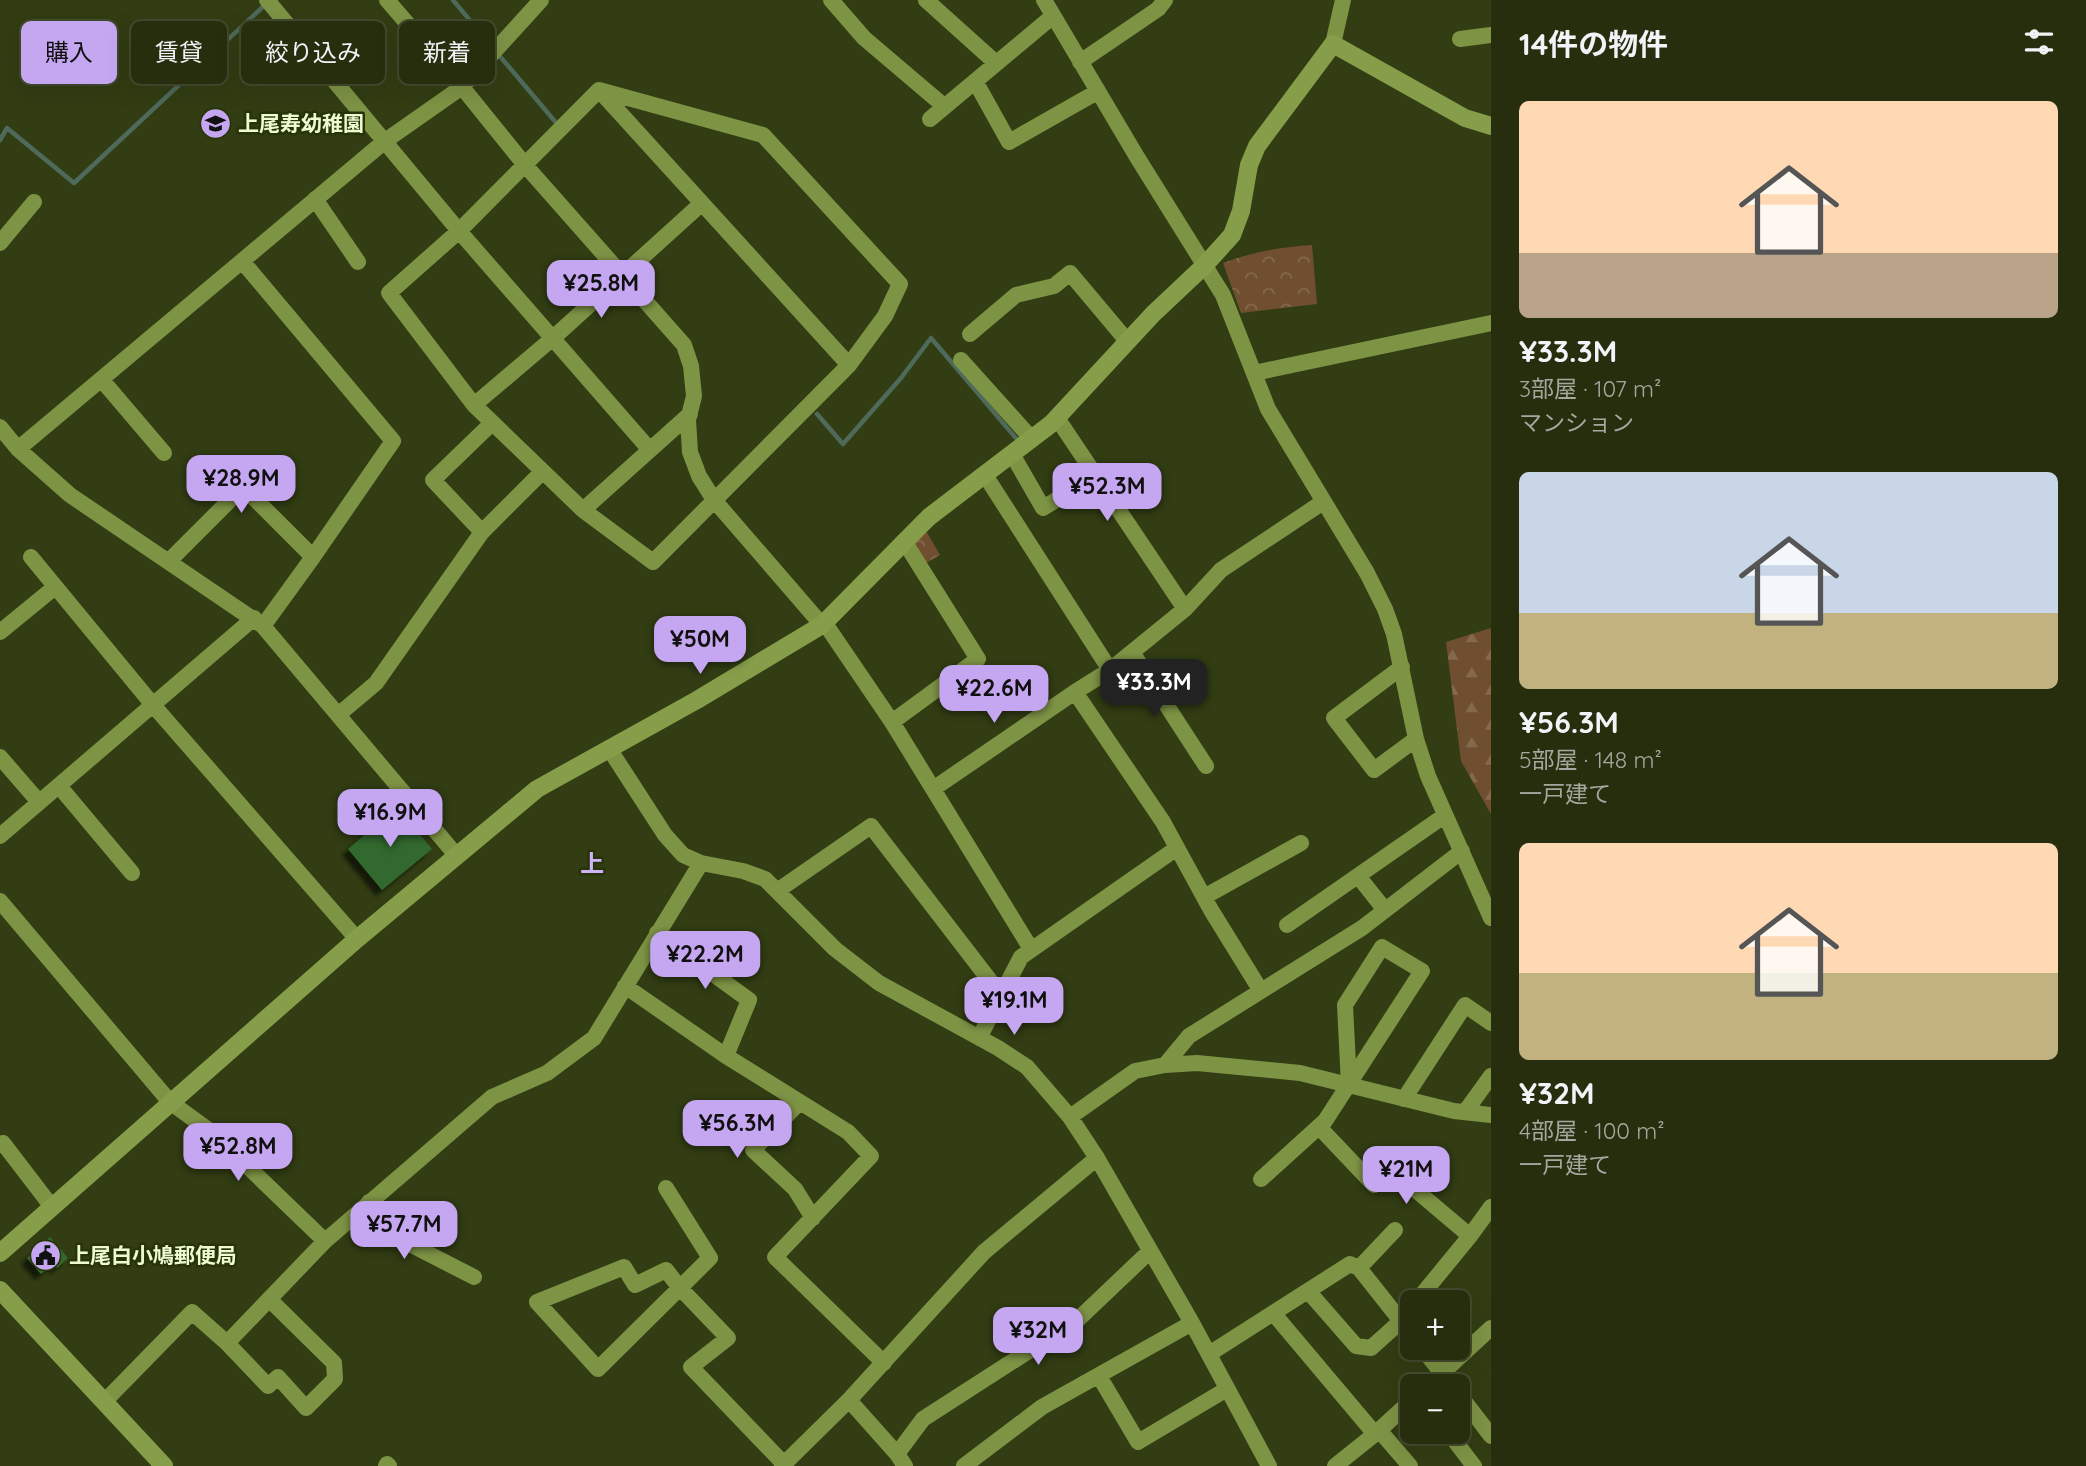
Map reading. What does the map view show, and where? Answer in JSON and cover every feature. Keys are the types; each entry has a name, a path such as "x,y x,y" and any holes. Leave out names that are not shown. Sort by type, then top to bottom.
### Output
{"street":[{"path":"267,0 459,231 650,450"},
{"path":"387,0 525,165 684,345 691,366 694,396 688,420 690,452 699,476 715,500 823,624 892,722 1031,949"},
{"path":"831,0 864,38 944,106"},
{"path":"926,0 996,63"},
{"path":"1044,0 1097,92 1223,295 1268,408 1367,573 1385,609 1394,634 1416,738 1427,776 1491,918"},
{"path":"1080,62 1158,9 1165,0"},
{"path":"0,1253 357,939 537,789 697,701 823,624 929,517 1057,418 1153,314 1204,266 1232,235 1241,211 1249,165 1257,146 1333,44 1343,0"},
{"path":"18,449 384,141 462,87 537,1"},
{"path":"930,119 1053,16"},
{"path":"1461,39 1491,35"},
{"path":"1333,44 1465,118 1491,126"},
{"path":"975,81 1009,142 1097,92"},
{"path":"599,90 763,135 900,284 885,316 849,365 653,562 583,510 492,424 474,405 389,293 459,231 599,90"},
{"path":"599,90 849,365"},
{"path":"315,199 358,262"},
{"path":"0,243 34,202"},
{"path":"474,405 553,338 701,204"},
{"path":"0,836 153,705 258,622 313,557 393,441 242,261"},
{"path":"970,334 1016,295 1054,286 1070,273 1128,342"},
{"path":"1254,373 1491,323"},
{"path":"961,360 1032,439"},
{"path":"101,379 164,453"},
{"path":"583,510 690,414"},
{"path":"1057,418 1185,609"},
{"path":"482,532 433,480 492,424"},
{"path":"0,427 18,449 70,495 258,622 456,855"},
{"path":"1012,454 1043,508 1097,475"},
{"path":"338,715 376,683 482,532 542,472"},
{"path":"985,475 1110,670"},
{"path":"169,561 243,486 313,557"},
{"path":"933,789 1110,670 1185,609 1221,570 1323,502"},
{"path":"892,722 978,659 904,541"},
{"path":"31,557 153,705 357,939"},
{"path":"0,632 55,587"},
{"path":"1132,652 1206,766"},
{"path":"1402,667 1334,718 1374,769 1416,738"},
{"path":"1075,692 1163,822 1204,897 1261,991"},
{"path":"610,750 665,835 683,855 701,863 765,880 835,949 879,983 1027,1067 1070,1117 1097,1158 1192,1323 1269,1466"},
{"path":"0,757 39,802"},
{"path":"59,786 132,873"},
{"path":"1287,925 1444,816"},
{"path":"777,891 871,826 1001,995"},
{"path":"1204,897 1301,843"},
{"path":"979,1038 1021,957 1177,848"},
{"path":"1165,1065 1189,1036 1362,928 1462,851"},
{"path":"226,1343 325,1241 492,1097 547,1073 594,1038 701,863"},
{"path":"1358,876 1385,910"},
{"path":"0,901 170,1102 214,1135 325,1241"},
{"path":"656,933 750,1000 726,1056"},
{"path":"1261,1179 1325,1121 1349,1085 1422,971 1382,947 1345,1005 1349,1085"},
{"path":"625,986 726,1056 848,1132 871,1156 775,1257 884,1363"},
{"path":"1404,1099 1465,1005 1491,1023"},
{"path":"1070,1117 1135,1071 1165,1065 1197,1063 1300,1073 1404,1099 1491,1115"},
{"path":"1465,1112 1491,1076"},
{"path":"800,1102 753,1150 795,1188 813,1217"},
{"path":"1319,1126 1374,1185 1392,1170 1470,1236"},
{"path":"0,1145 3,1143 52,1207"},
{"path":"666,1188 710,1258 680,1288 598,1369 537,1302 624,1267 635,1285 666,1270 680,1288 728,1338 691,1367 783,1465 849,1401 984,1252 1097,1158"},
{"path":"369,1202 400,1238 474,1277"},
{"path":"1426,1290 1491,1208"},
{"path":"1359,1268 1395,1230"},
{"path":"849,1401 901,1460 923,1419 1055,1334 1069,1328 1150,1251"},
{"path":"1209,1354 1350,1264 1359,1268 1400,1320"},
{"path":"0,1290 164,1466"},
{"path":"1308,1291 1356,1346 1371,1348 1400,1322"},
{"path":"104,1402 192,1312 268,1386 278,1377 306,1408 335,1379 334,1363 268,1299"},
{"path":"1273,1313 1410,1466"},
{"path":"964,1466 1042,1408 1192,1323"},
{"path":"1432,1360 1442,1373 1488,1334"},
{"path":"1099,1376 1138,1442 1227,1389"},
{"path":"1470,1409 1491,1436"},
{"path":"1342,1464 1400,1411"},
{"path":"1457,1444 1474,1466"}],"green space":[{"path":"1312,245 1317,304 1241,313 1223,263 1267,251"},
{"path":"922,524 940,555 919,567 904,541"},
{"path":"1491,628 1491,814 1461,761 1446,642"}],"building":[{"path":"397,807 432,849 382,890 348,849"},
{"path":"50,1237 68,1258 57,1268 53,1264 41,1274 27,1258"}],"waterway":[{"path":"453,0 470,21"},
{"path":"0,140 7,128 74,183 267,3"},
{"path":"498,54 558,125"},
{"path":"817,414 843,444 901,378 931,338 1020,443"}],"place":[{"name":"上尾寿幼稚園","path":"215,123"},
{"name":"上尾白小鳩郵便局","path":"46,1255"}],"district":[{"name":"上","path":"592,863"}]}
